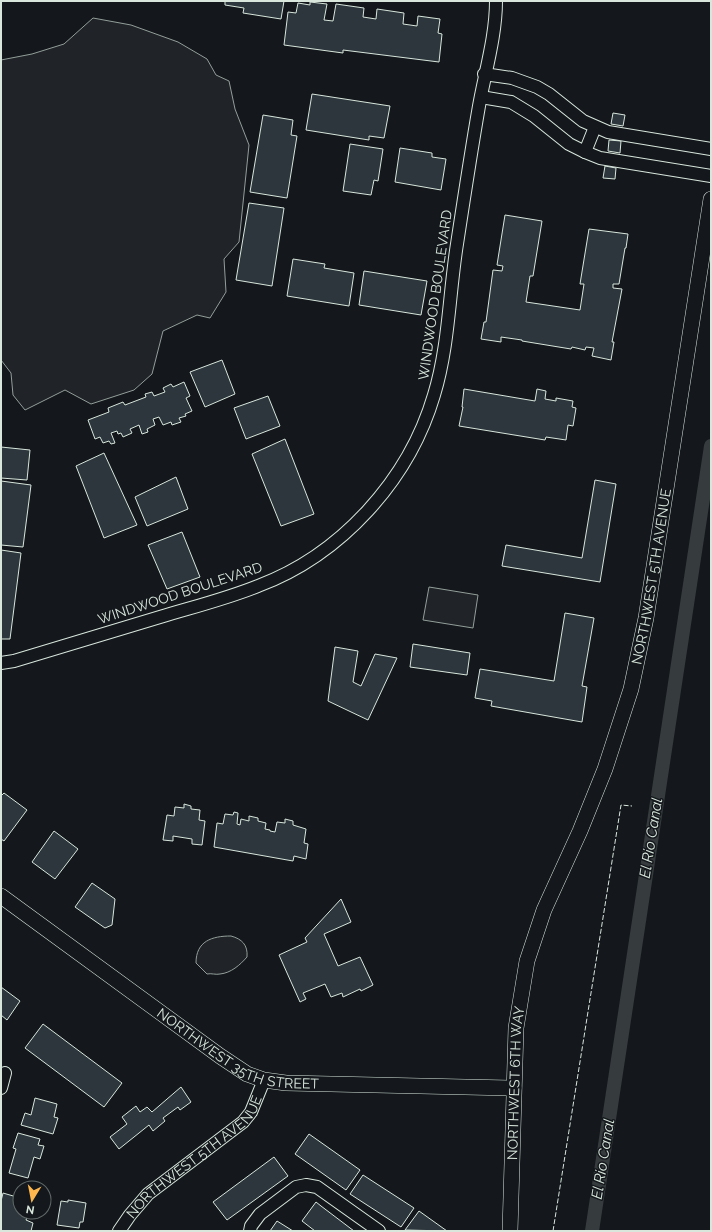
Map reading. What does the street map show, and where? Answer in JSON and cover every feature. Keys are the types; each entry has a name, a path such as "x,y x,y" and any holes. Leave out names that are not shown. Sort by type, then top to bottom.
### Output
{"street":[{"name":"WINDWOOD BOULEVARD","path":"1,663 14,661 212,602 279,577 306,562 331,545 354,525 375,503 394,478 410,453 423,425 434,396 442,367 454,258 484,74 494,27 496,1"},
{"path":"484,74 512,78 537,87 549,94 583,121 595,127 620,135 711,149"},
{"path":"481,97 506,101 517,105 534,116 569,144 585,152 615,161 711,176"},
{"path":"585,152 595,127"},
{"name":"NORTHWEST 5TH AVENUE","path":"535,937 544,910 580,830 605,769 632,683 646,618 711,199"},
{"name":"NORTHWEST 35TH STREET","path":"1,896 220,1056 247,1074 264,1080 286,1083 514,1088"},
{"name":"NORTHWEST 6TH WAY","path":"510,1231 516,1028 527,961 535,937"},
{"path":"1,1088 5,1074"},
{"name":"NORTHWEST 5TH AVENUE","path":"119,1231 130,1215 148,1194 243,1122 251,1112 264,1080"},
{"path":"250,1231 251,1226 260,1214 296,1186 306,1185 317,1187 379,1231"}],"shaded area":[{"path":"93,18 131,25 178,42 207,59 216,75 229,81 235,109 249,145 239,242 224,259 226,292 210,318 197,315 163,331 152,374 134,390 91,404 65,390 25,410 13,395 11,373 1,360 1,60 32,54 64,44"},
{"path":"429,587 478,595 473,628 423,620"},
{"path":"231,936 244,943 247,957 238,966 228,972 207,974 196,963 199,950 202,945 206,941 218,937"}],"building":[{"path":"225,1 284,1 281,19 243,13 244,8 225,5"},
{"path":"310,2 327,4 324,20 333,21 336,4 364,8 363,17 376,19 377,9 404,13 403,24 417,26 418,16 440,19 438,33 442,34 439,62 343,50 343,53 284,45 288,12 296,13 298,3 310,5"},
{"path":"312,94 390,106 384,138 369,136 369,140 306,130"},
{"path":"613,113 625,115 623,126 611,124"},
{"path":"263,115 293,120 291,135 297,136 287,198 250,192"},
{"path":"609,140 621,141 620,153 608,151"},
{"path":"350,144 383,149 378,181 374,180 371,195 343,191"},
{"path":"400,148 432,153 432,157 446,159 441,190 395,182"},
{"path":"605,166 616,168 615,179 603,178"},
{"path":"249,203 284,208 272,286 236,280"},
{"path":"505,215 542,221 533,276 530,276 526,302 580,310 584,284 580,284 589,229 628,234 619,284 613,284 613,288 622,289 612,342 614,342 611,360 592,356 594,348 586,347 585,350 572,347 571,349 501,337 501,342 481,339 484,322 486,322 493,270 502,271 503,266 497,265"},
{"path":"293,259 325,264 324,268 354,273 349,306 287,296"},
{"path":"364,271 427,281 421,315 359,305"},
{"path":"222,360 235,394 205,407 190,372"},
{"path":"184,382 190,396 186,398 192,411 185,414 186,416 179,418 181,422 172,425 171,422 163,425 159,417 153,419 155,425 147,429 148,432 142,434 139,425 130,429 132,433 123,437 121,433 118,434 117,431 111,433 115,443 111,444 109,441 103,443 100,437 95,439 88,420 109,412 108,408 123,402 125,405 146,397 145,394 152,392 154,396 165,392 163,388 171,384 173,387"},
{"path":"464,389 535,401 537,389 546,391 545,399 556,401 556,398 573,401 572,407 576,408 573,426 568,425 566,440 546,437 545,440 459,426 463,407"},
{"path":"268,396 280,426 246,439 234,408"},
{"path":"285,439 314,514 281,526 252,454"},
{"path":"1,447 30,450 27,480 1,478"},
{"path":"104,453 137,525 104,538 76,466"},
{"path":"176,477 188,509 147,526 135,497"},
{"path":"595,480 616,484 600,582 502,566 506,545 582,558"},
{"path":"1,481 31,485 23,547 1,545"},
{"path":"182,532 200,577 167,589 148,545"},
{"path":"1,550 21,553 10,639 1,639"},
{"path":"565,613 594,618 582,686 587,687 582,722 491,706 492,701 475,698 480,669 554,681"},
{"path":"413,644 470,653 467,675 410,667"},
{"path":"335,647 358,651 353,682 361,686 375,654 397,658 368,720 328,701"},
{"path":"4,793 27,810 4,841 1,839 1,796"},
{"path":"184,804 191,806 191,809 200,810 199,820 205,821 202,845 192,844 192,839 173,836 173,841 163,840 167,815 174,816 175,807 184,808"},
{"path":"234,812 238,813 237,824 240,825 241,819 249,821 249,816 258,818 258,821 266,823 265,829 270,831 275,832 277,822 285,823 285,819 293,821 293,825 306,829 304,843 308,844 306,859 294,856 293,861 214,847 217,823 223,824 225,814 233,815"},
{"path":"54,831 78,849 55,879 32,862"},
{"path":"92,883 115,899 112,925 105,928 75,907"},
{"path":"341,899 351,922 324,934 338,966 360,957 373,985 343,997 342,993 331,997 325,984 303,993 306,999 300,1002 279,955 307,942 305,938"},
{"path":"1,987 20,1001 7,1020 1,1015"},
{"path":"43,1024 122,1083 104,1107 25,1048"},
{"path":"181,1087 191,1102 180,1110 178,1107 163,1118 165,1121 153,1131 149,1125 119,1149 110,1137 127,1124 122,1117 136,1106 140,1112 147,1107 152,1112"},
{"path":"35,1098 57,1104 54,1117 58,1118 53,1134 21,1125 25,1113 31,1115"},
{"path":"18,1133 40,1139 38,1145 44,1146 40,1159 34,1157 28,1178 9,1173 16,1149 13,1148"},
{"path":"309,1134 360,1170 346,1190 295,1154"},
{"path":"274,1157 288,1176 227,1220 213,1202"},
{"path":"363,1175 414,1208 401,1227 350,1194"},
{"path":"3,1193 12,1196 12,1220 26,1220 33,1223 31,1231 1,1231 1,1201"},
{"path":"68,1200 86,1203 83,1222 80,1222 79,1228 57,1225 61,1201 68,1202"},
{"path":"316,1202 354,1231 315,1231 302,1221"},
{"path":"419,1211 447,1231 405,1230"},
{"path":"277,1221 293,1231 270,1231"}],"waterway":[{"name":"El Rio Canal","path":"592,1231 711,446"}],"fence":[{"path":"553,1231 621,805 632,806"}]}
